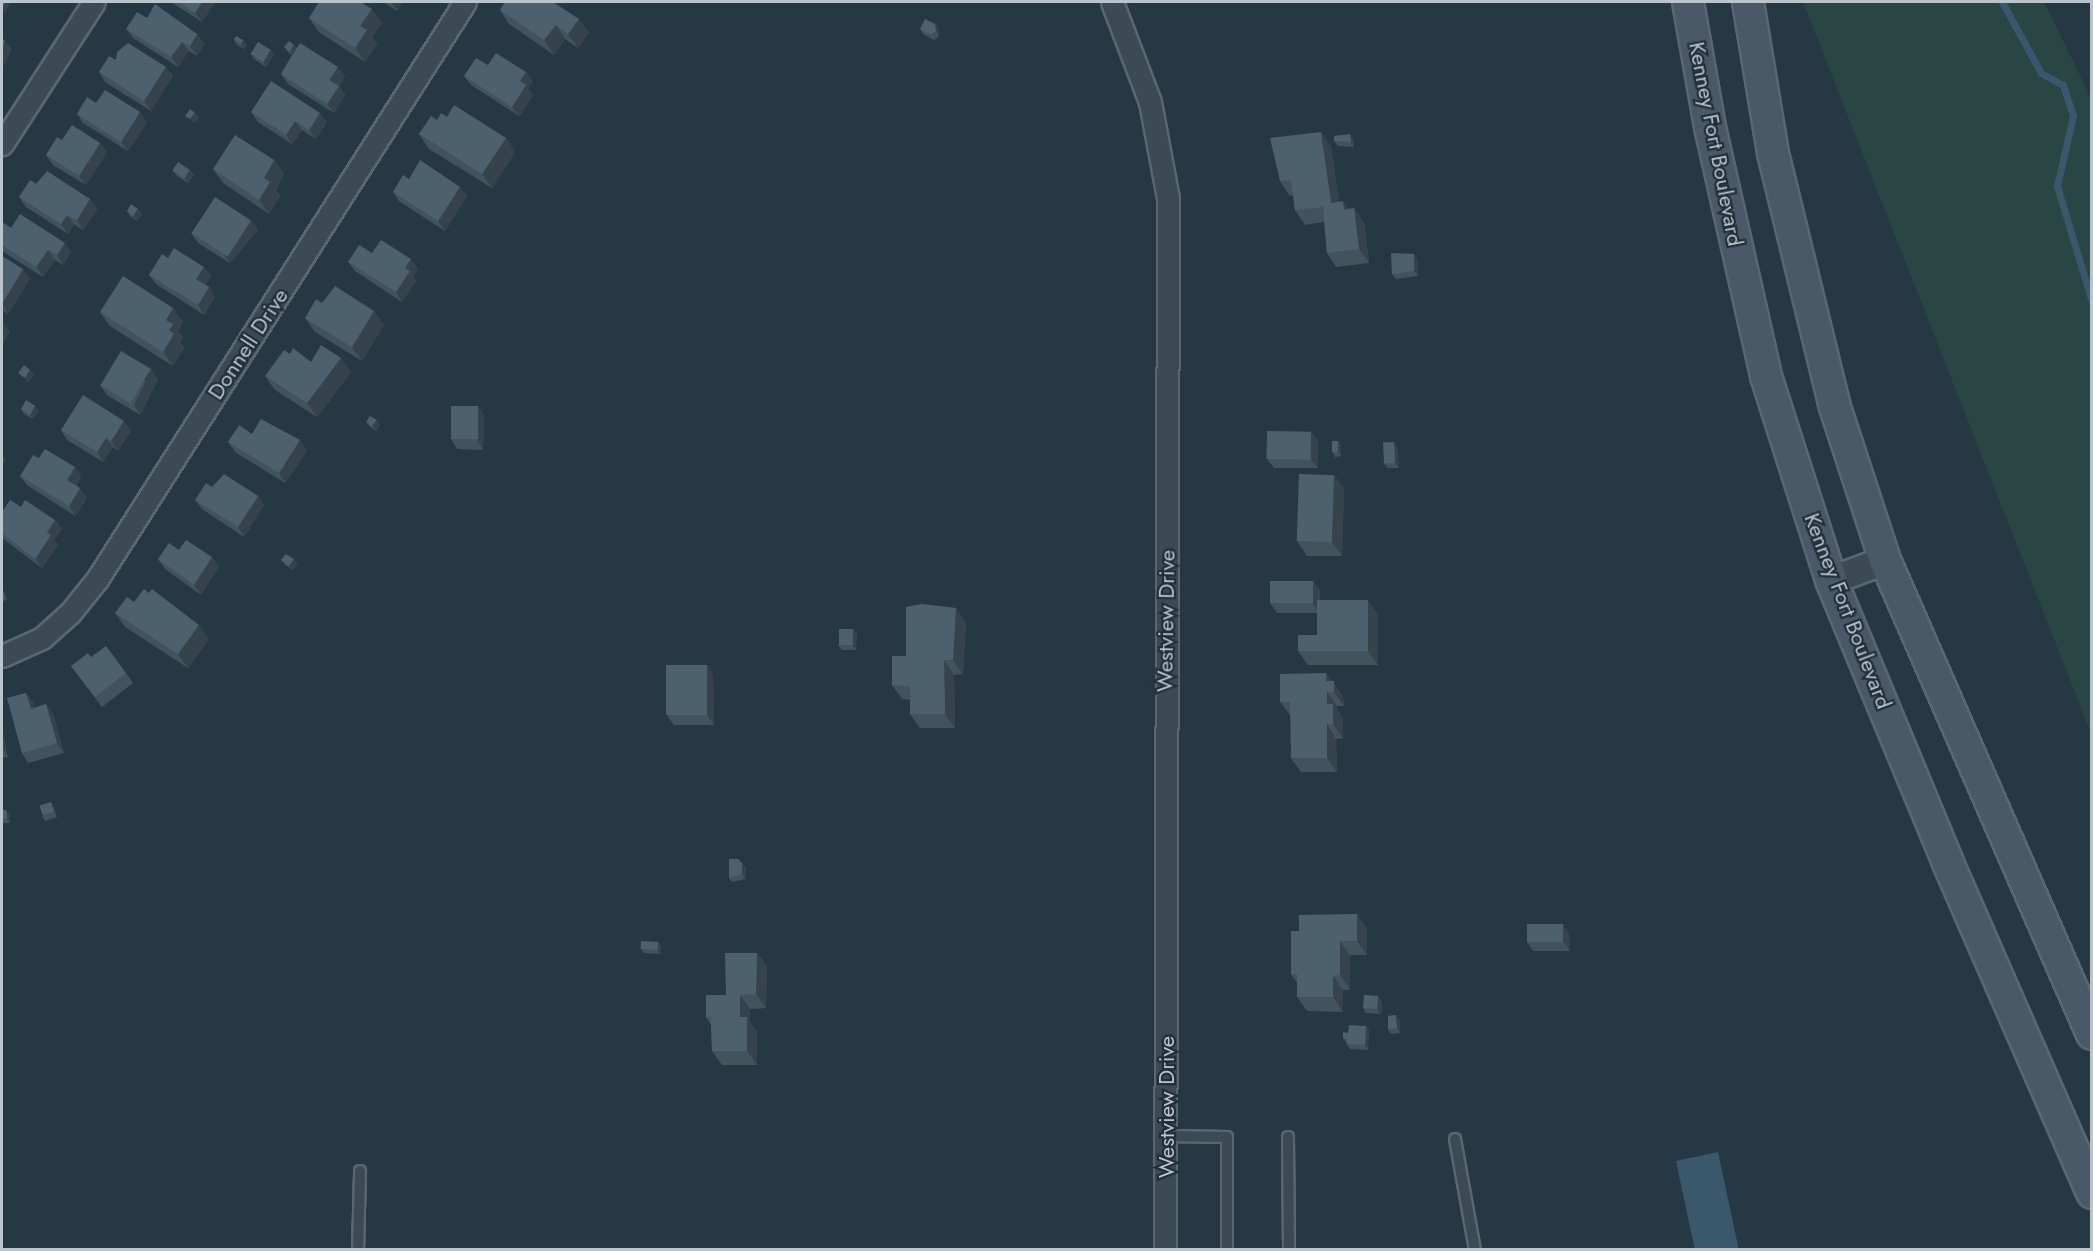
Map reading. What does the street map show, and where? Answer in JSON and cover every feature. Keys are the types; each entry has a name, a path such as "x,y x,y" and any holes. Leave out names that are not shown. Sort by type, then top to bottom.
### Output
{"main road":[{"name":"Kenney Fort Boulevard","path":"1688,2 1710,127 1766,376 1831,580 2091,1193"},
{"path":"1748,2 1773,153 1829,381 1884,560 2091,1034"}],"street":[{"path":"2,144 94,2"},
{"name":"Donnell Drive","path":"2,656 42,638 70,613 98,578 465,2"},
{"name":"Westview Drive","path":"1112,2 1150,102 1168,198 1165,1250"},
{"path":"1831,580 1884,560"}],"lane":[{"path":"1167,1136 1227,1137 1227,1250"},
{"path":"1288,1137 1289,1250"},
{"path":"1455,1139 1475,1250"},
{"path":"358,1250 360,1171"}],"green space":[{"path":"1803,2 2044,2 2091,98 2091,733"}],"water":[{"path":"1718,1152 1739,1249 1695,1250 1676,1161"}],"building":[{"path":"179,2 202,2 195,13"},
{"path":"319,2 360,2 372,9 360,26 367,30 355,48 309,18"},
{"path":"505,2 553,2 579,19 568,34 556,25 544,40 500,10"},
{"path":"155,4 197,34 190,46 182,42 171,57 126,29 137,12 147,18"},
{"path":"925,19 935,24 936,31 930,35 920,29"},
{"path":"236,36 243,40 241,43 234,39"},
{"path":"289,41 294,45 290,51 284,47"},
{"path":"258,42 271,50 263,62 251,54"},
{"path":"128,43 166,67 144,101 99,72 109,56 116,60 117,52"},
{"path":"300,43 338,67 329,80 339,86 327,104 281,74"},
{"path":"496,53 526,72 520,81 526,85 512,107 464,76 476,58 488,65"},
{"path":"271,81 320,113 309,130 295,121 286,135 251,112"},
{"path":"105,90 140,112 121,142 77,114 87,97 96,103"},
{"path":"454,105 506,138 482,174 419,134 431,116 437,120 441,113 447,117"},
{"path":"190,109 195,113 190,119 185,116"},
{"path":"72,125 100,143 79,176 46,155 57,137 62,140"},
{"path":"1321,132 1331,203 1343,201 1344,210 1354,208 1359,249 1327,253 1323,207 1295,210 1291,180 1280,181 1270,138"},
{"path":"1350,134 1351,142 1334,141 1334,136"},
{"path":"235,135 274,160 264,178 270,182 259,200 213,169"},
{"path":"420,160 460,187 438,221 393,192 403,175 409,179"},
{"path":"178,162 190,170 184,178 172,170"},
{"path":"47,171 90,199 77,220 67,215 61,224 19,197 30,180 36,184"},
{"path":"215,197 251,220 228,256 192,233"},
{"path":"131,204 138,209 133,216 127,211"},
{"path":"20,214 65,243 57,255 48,250 36,267 2,245 2,222 11,228"},
{"path":"381,240 411,259 405,268 410,271 396,292 348,262 359,245 372,253"},
{"path":"174,248 204,267 196,279 209,287 198,305 149,275 162,254 168,258"},
{"path":"1391,253 1414,254 1414,271 1392,274"},
{"path":"2,256 23,269 2,304"},
{"path":"123,276 173,308 166,320 173,324 169,330 174,334 163,352 100,312"},
{"path":"335,286 374,311 352,347 305,318 316,299 322,303"},
{"path":"321,345 341,358 307,403 265,376 284,350 290,354 293,348 311,362"},
{"path":"121,351 151,369 130,403 100,385"},
{"path":"24,365 30,370 25,378 18,373"},
{"path":"83,395 124,421 111,441 106,438 97,452 61,430"},
{"path":"26,400 35,406 30,415 21,409"},
{"path":"451,406 478,406 478,439 451,439"},
{"path":"370,416 377,420 372,426 366,422"},
{"path":"261,419 300,440 279,473 228,442 239,425 252,434"},
{"path":"1267,431 1311,432 1311,460 1267,459"},
{"path":"1332,441 1338,441 1338,452 1332,452"},
{"path":"1394,442 1395,463 1384,464 1383,443"},
{"path":"45,449 75,467 67,480 80,488 69,506 20,476 33,455 39,458"},
{"path":"224,474 258,496 238,527 195,500 206,483 212,487"},
{"path":"1299,474 1334,475 1332,542 1297,541"},
{"path":"10,500 21,507 25,500 55,520 47,532 51,535 35,559 2,533 2,512"},
{"path":"186,540 212,557 194,585 158,559 169,543 179,550"},
{"path":"286,554 294,559 289,566 281,560"},
{"path":"1270,581 1313,581 1313,603 1270,603"},
{"path":"144,589 149,593 152,589 199,625 178,654 115,613 127,597 134,602"},
{"path":"1317,600 1368,600 1368,651 1298,651 1298,635 1317,635"},
{"path":"922,604 956,608 953,660 944,660 945,714 910,714 910,686 892,685 892,656 906,656 906,607"},
{"path":"839,629 853,629 853,645 839,645"},
{"path":"106,646 126,673 95,697 71,666 88,653 91,657"},
{"path":"666,665 707,665 707,715 666,715"},
{"path":"1326,673 1326,681 1334,681 1334,692 1327,692 1327,704 1333,704 1333,724 1327,724 1327,758 1291,758 1290,702 1280,702 1280,674"},
{"path":"26,693 31,709 46,704 57,743 22,753 7,698"},
{"path":"51,802 54,812 42,815 40,806"},
{"path":"2,810 6,810 7,818 2,818"},
{"path":"729,859 738,859 742,863 742,874 729,878"},
{"path":"1357,914 1357,941 1340,941 1340,975 1333,976 1333,997 1297,997 1297,974 1291,974 1291,931 1299,931 1299,915"},
{"path":"1527,924 1563,924 1563,942 1527,942"},
{"path":"641,941 658,942 658,950 641,949"},
{"path":"725,953 757,953 756,994 740,995 740,1017 747,1017 747,1051 712,1051 711,1017 706,1017 706,995 726,995"},
{"path":"1364,995 1378,996 1377,1009 1363,1008"},
{"path":"1396,1015 1397,1028 1388,1029 1388,1016"},
{"path":"1349,1025 1366,1026 1365,1045 1347,1044 1347,1039 1343,1038 1343,1032 1348,1033"}],"waterway":[{"path":"2002,2 2041,73 2063,85 2073,116 2057,186 2092,302"}]}
